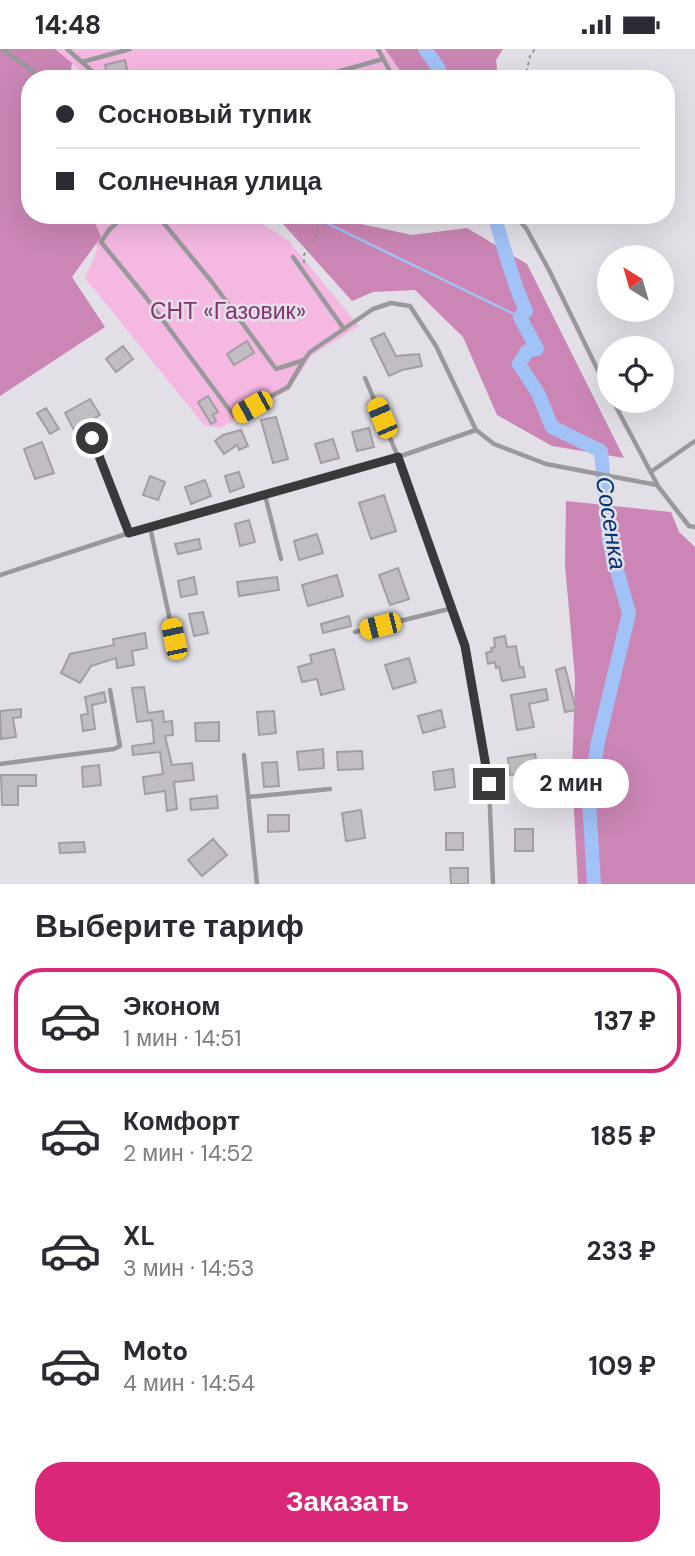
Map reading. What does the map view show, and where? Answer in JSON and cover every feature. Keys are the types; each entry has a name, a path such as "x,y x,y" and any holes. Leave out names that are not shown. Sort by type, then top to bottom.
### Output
{"lane":[{"path":"2,49 32,70"},
{"path":"68,49 91,70"},
{"path":"82,62 130,49"},
{"path":"378,49 389,70"},
{"path":"344,70 383,59"},
{"path":"115,224 101,242 145,296 234,416 288,387 310,352 373,309 391,303 410,306 436,346 476,430 494,444 547,464 657,485"},
{"path":"165,224 276,369 304,360"},
{"path":"522,224 550,272 597,368"},
{"path":"293,257 344,329"},
{"path":"365,378 398,457 465,646 489,784 493,884"},
{"path":"620,413 657,485 689,526 695,527"},
{"path":"0,575 129,533 398,457 476,430"},
{"path":"92,438 129,533"},
{"path":"652,471 695,442"},
{"path":"265,495 281,559"},
{"path":"150,527 174,639"},
{"path":"355,632 453,608"},
{"path":"0,764 120,746 110,690"},
{"path":"244,755 257,884"},
{"path":"248,797 330,789"}],"path":[{"path":"527,70 535,49"},
{"path":"305,274 304,255 315,239 319,224"}],"green space":[{"path":"55,49 385,49 400,70 80,70"},
{"name":"СНТ «Газовик»","path":"82,224 262,224 288,240 359,326 312,355 289,390 220,428 204,425 85,278 98,248"}],"shaded area":[{"path":"0,49 55,49 72,63 71,70 21,70 21,224 96,224 101,237 72,277 105,327 0,396"},
{"path":"385,49 503,49 496,60 497,70 400,70"},
{"path":"283,224 361,224 412,235 467,228 527,264 597,404 597,413 602,413 624,458 552,446 497,415 463,337 415,290 373,292 352,301"},
{"path":"566,501 671,512 679,532 695,547 695,884 578,884 572,775 575,678 565,565"}],"building":[{"path":"125,60 127,70 106,70 105,65"},
{"path":"384,333 396,356 419,354 422,366 389,376 371,339"},
{"path":"247,341 254,353 234,365 227,354"},
{"path":"123,346 133,359 116,372 106,359"},
{"path":"208,396 218,412 213,415 216,421 211,424 198,402"},
{"path":"90,399 100,415 74,430 65,413"},
{"path":"46,408 59,429 50,434 37,413"},
{"path":"276,417 288,459 273,463 261,420"},
{"path":"369,428 374,447 357,451 352,432"},
{"path":"241,430 248,446 239,450 237,445 224,454 215,441 223,435"},
{"path":"333,439 339,458 321,463 315,444"},
{"path":"42,442 54,473 35,479 24,449"},
{"path":"239,472 244,487 230,492 225,476"},
{"path":"150,476 165,482 158,500 143,495"},
{"path":"205,480 211,496 191,504 185,487"},
{"path":"384,495 396,531 371,539 359,503"},
{"path":"249,520 255,542 240,546 235,524"},
{"path":"317,534 323,553 299,560 294,541"},
{"path":"199,539 201,549 178,554 175,544"},
{"path":"398,568 409,599 390,605 379,575"},
{"path":"337,575 343,596 308,606 302,585"},
{"path":"194,577 197,594 181,597 178,581"},
{"path":"277,577 279,590 239,596 237,582"},
{"path":"203,612 208,633 194,636 189,614"},
{"path":"349,616 351,626 323,633 321,624"},
{"path":"145,633 147,648 132,651 134,665 117,668 116,658 91,666 80,683 61,673 70,654 114,645 113,639"},
{"path":"505,636 507,647 516,646 520,668 523,667 525,677 502,681 495,662 488,664 486,653 495,647 494,638"},
{"path":"334,649 344,689 321,695 317,679 302,682 298,667 312,663 310,655"},
{"path":"409,658 416,682 393,689 385,665"},
{"path":"565,667 576,710 565,712 556,670"},
{"path":"144,687 148,713 163,711 164,722 172,721 173,735 165,736 172,765 192,763 194,780 174,782 177,809 167,811 165,791 145,794 143,777 163,774 160,752 133,755 132,746 154,743 152,720 137,722 132,688"},
{"path":"546,689 548,700 529,704 534,727 517,730 511,695"},
{"path":"104,692 106,702 92,705 95,729 83,731 81,715 88,714 85,697"},
{"path":"21,709 21,717 13,718 16,737 1,739 0,711"},
{"path":"441,710 445,727 423,733 418,716"},
{"path":"274,711 276,733 259,735 257,712"},
{"path":"219,722 219,741 196,741 195,723"},
{"path":"323,749 324,768 299,770 297,752"},
{"path":"362,751 363,769 338,770 337,752"},
{"path":"535,754 538,771 510,775 508,758"},
{"path":"277,762 279,786 264,787 262,763"},
{"path":"99,765 101,785 83,787 82,767"},
{"path":"453,769 455,787 435,790 433,772"},
{"path":"1,775 36,775 36,786 18,786 18,805 2,805"},
{"path":"217,796 218,808 191,810 190,799"},
{"path":"361,810 365,838 346,841 342,813"},
{"path":"268,815 289,815 289,831 268,832"},
{"path":"515,829 533,829 533,851 515,851"},
{"path":"446,833 463,833 463,850 446,850"},
{"path":"213,839 227,855 202,876 188,860"},
{"path":"84,842 85,852 60,853 59,843"},
{"path":"450,868 468,868 468,884 451,884"}],"waterway":[{"name":"Сосенка","path":"425,49 439,70"},
{"path":"329,224 520,317"},
{"name":"Сосенка","path":"497,224 526,311 520,317 537,349 527,351 519,364 538,393 552,427 601,451 609,542 629,613 598,742 589,800 594,884"}],"route":[{"path":"92,438 129,533 398,457 465,646 489,784"}]}
